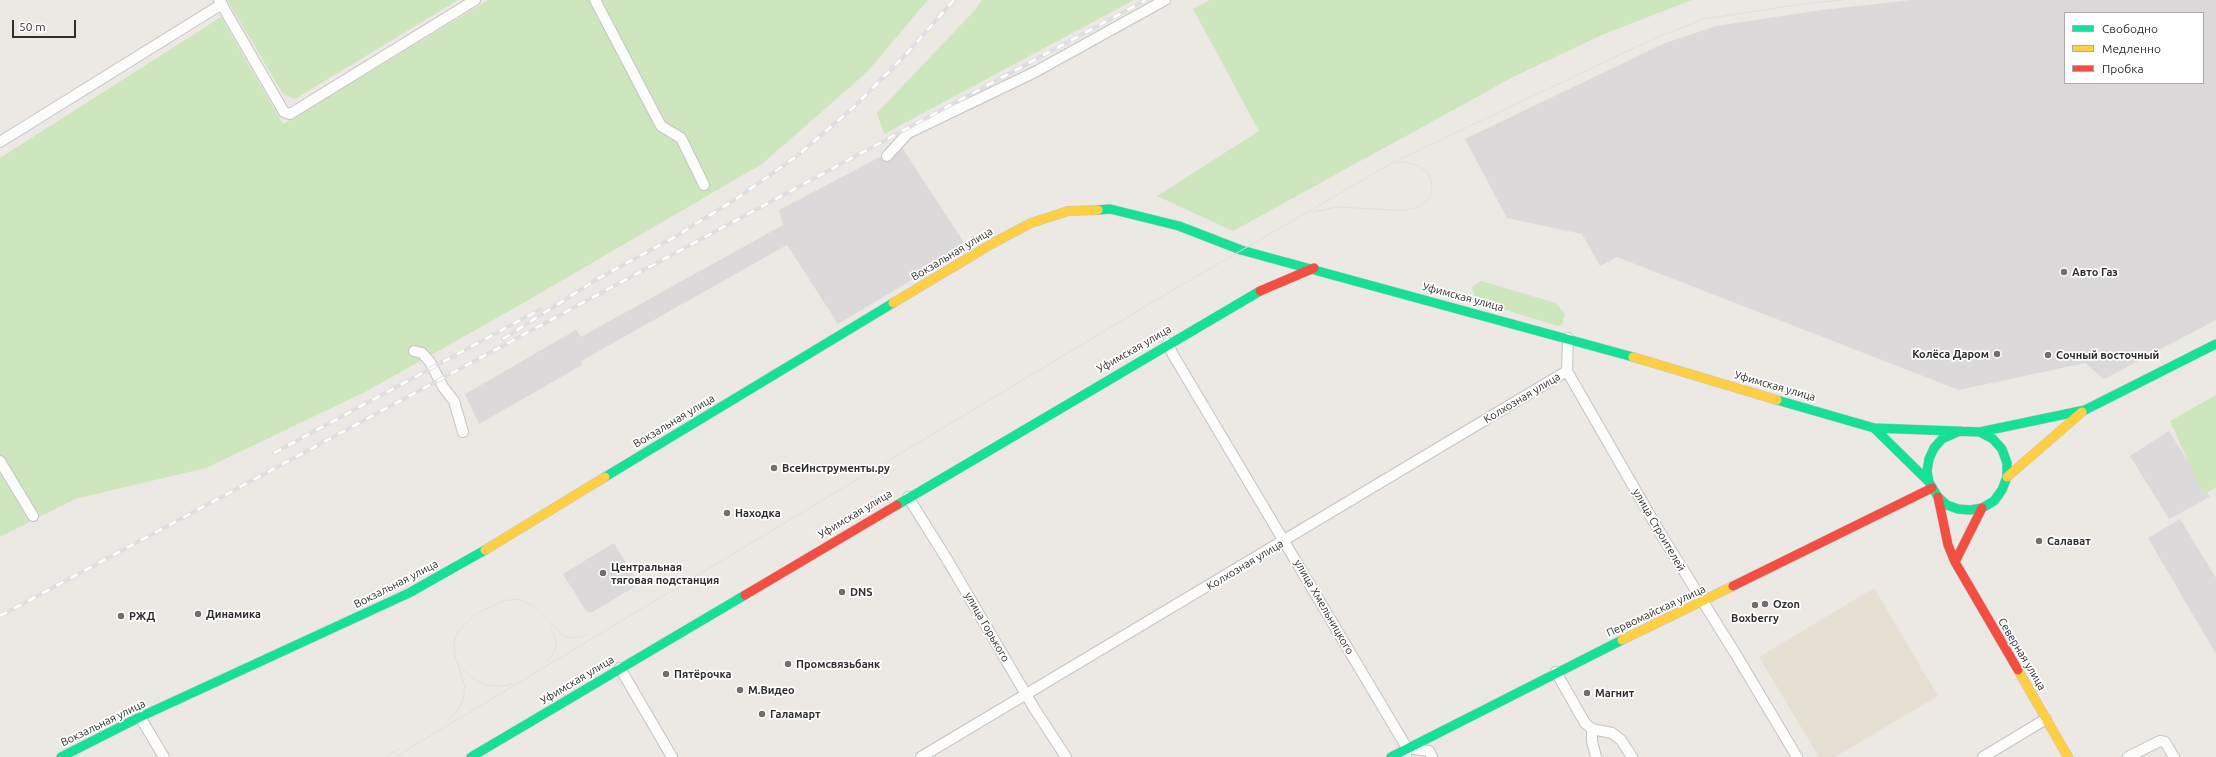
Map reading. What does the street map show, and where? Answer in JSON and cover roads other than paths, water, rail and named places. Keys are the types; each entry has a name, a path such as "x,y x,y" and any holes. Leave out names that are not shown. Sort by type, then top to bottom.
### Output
{"main road":[{"name":"Вокзальная улица","path":"61,757 140,717 409,593 487,550 746,391 990,245 1031,224 1068,211 1110,209 1179,226 1241,250 1314,268"},
{"name":"Уфимская улица","path":"471,757 1254,293 1314,268 1568,338 1874,428"},
{"path":"2007,477 2085,410 2216,344"},
{"path":"1874,428 1964,430 1980,432 2085,410"},
{"path":"1874,428 1931,485 1938,497 1947,505 1958,509 1970,510 1982,508 1994,501 2002,490 2007,477 2007,463 2002,450 1993,439 1980,432"},
{"path":"1931,485 1928,470 1929,459 1934,448 1942,439 1952,433 1964,430"},
{"name":"Первомайская улица","path":"1391,757 1407,752 1556,672 1702,602 1931,485"},
{"name":"Северная улица","path":"1938,497 1948,545 1955,562 2068,757"},
{"path":"1955,562 1982,508"}],"street":[{"path":"595,0 661,126 681,138 704,185"},
{"path":"887,156 908,133 960,106 1035,72 1165,0"},
{"path":"0,142 220,2 284,112 290,114 470,1"},
{"path":"1567,371 1568,338"},
{"name":"улица Хмельницкого","path":"1168,343 1172,353 1286,541 1407,752"},
{"path":"414,351 422,353 430,362 443,387 454,401 463,432"},
{"name":"Колхозная улица","path":"921,757 1286,541 1365,491 1567,371"},
{"name":"улица Строителей","path":"1567,371 1659,531 1797,757"},
{"path":"0,462 33,516"},
{"name":"улица Горького","path":"908,497 948,561 1026,695 1066,757"},
{"path":"620,668 672,757"},
{"path":"1556,672 1585,723 1592,730 1612,733 1621,740 1632,757"},
{"path":"140,717 164,757"},
{"path":"1982,757 2046,719"},
{"path":"1592,730 1592,741 1596,757"},
{"path":"2128,757 2160,741 2165,742 2174,757"},
{"path":"1407,752 1429,752 1432,757"}],"tram line":[{"path":"395,757 1161,297 1392,163 1655,38 1704,19 1810,3 1842,0"},
{"path":"1313,212 1337,207 1394,210 1406,210 1419,207 1430,198 1432,187 1429,174 1419,166 1405,162 1396,163"},
{"path":"447,720 458,710 463,700 465,687 455,656 454,643 458,631 476,614 503,601 517,599 532,605 562,635 573,638 588,635"},
{"path":"545,663 551,657 556,648 555,636 549,626"},
{"path":"461,667 473,679 486,685 502,686 512,684"},
{"path":"385,757 400,748"}],"railway":[{"path":"503,339 599,278 673,238 736,199 797,156 855,106 908,52 954,0"},
{"path":"0,616 1146,0"},
{"path":"274,453 541,309"}],"place":[{"name":"Авто Газ","path":"2064,272"},
{"name":"Колёса Даром","path":"1997,354"},
{"name":"Сочный восточный","path":"2048,355"},
{"name":"ВсеИнструменты.ру","path":"774,468"},
{"name":"Находка","path":"727,513"},
{"name":"Салават","path":"2039,541"},
{"name":"Центральная тяговая подстанция","path":"603,573"},
{"name":"DNS","path":"842,592"},
{"name":"Ozon","path":"1765,604"},
{"name":"Boxberry","path":"1755,605"},
{"name":"Динамика","path":"198,614"},
{"name":"РЖД","path":"121,616"},
{"name":"Промсвязьбанк","path":"788,664"},
{"name":"Пятёрочка","path":"666,674"},
{"name":"М.Видео","path":"740,690"},
{"name":"Магнит","path":"1587,693"},
{"name":"Галамарт","path":"762,714"}]}
